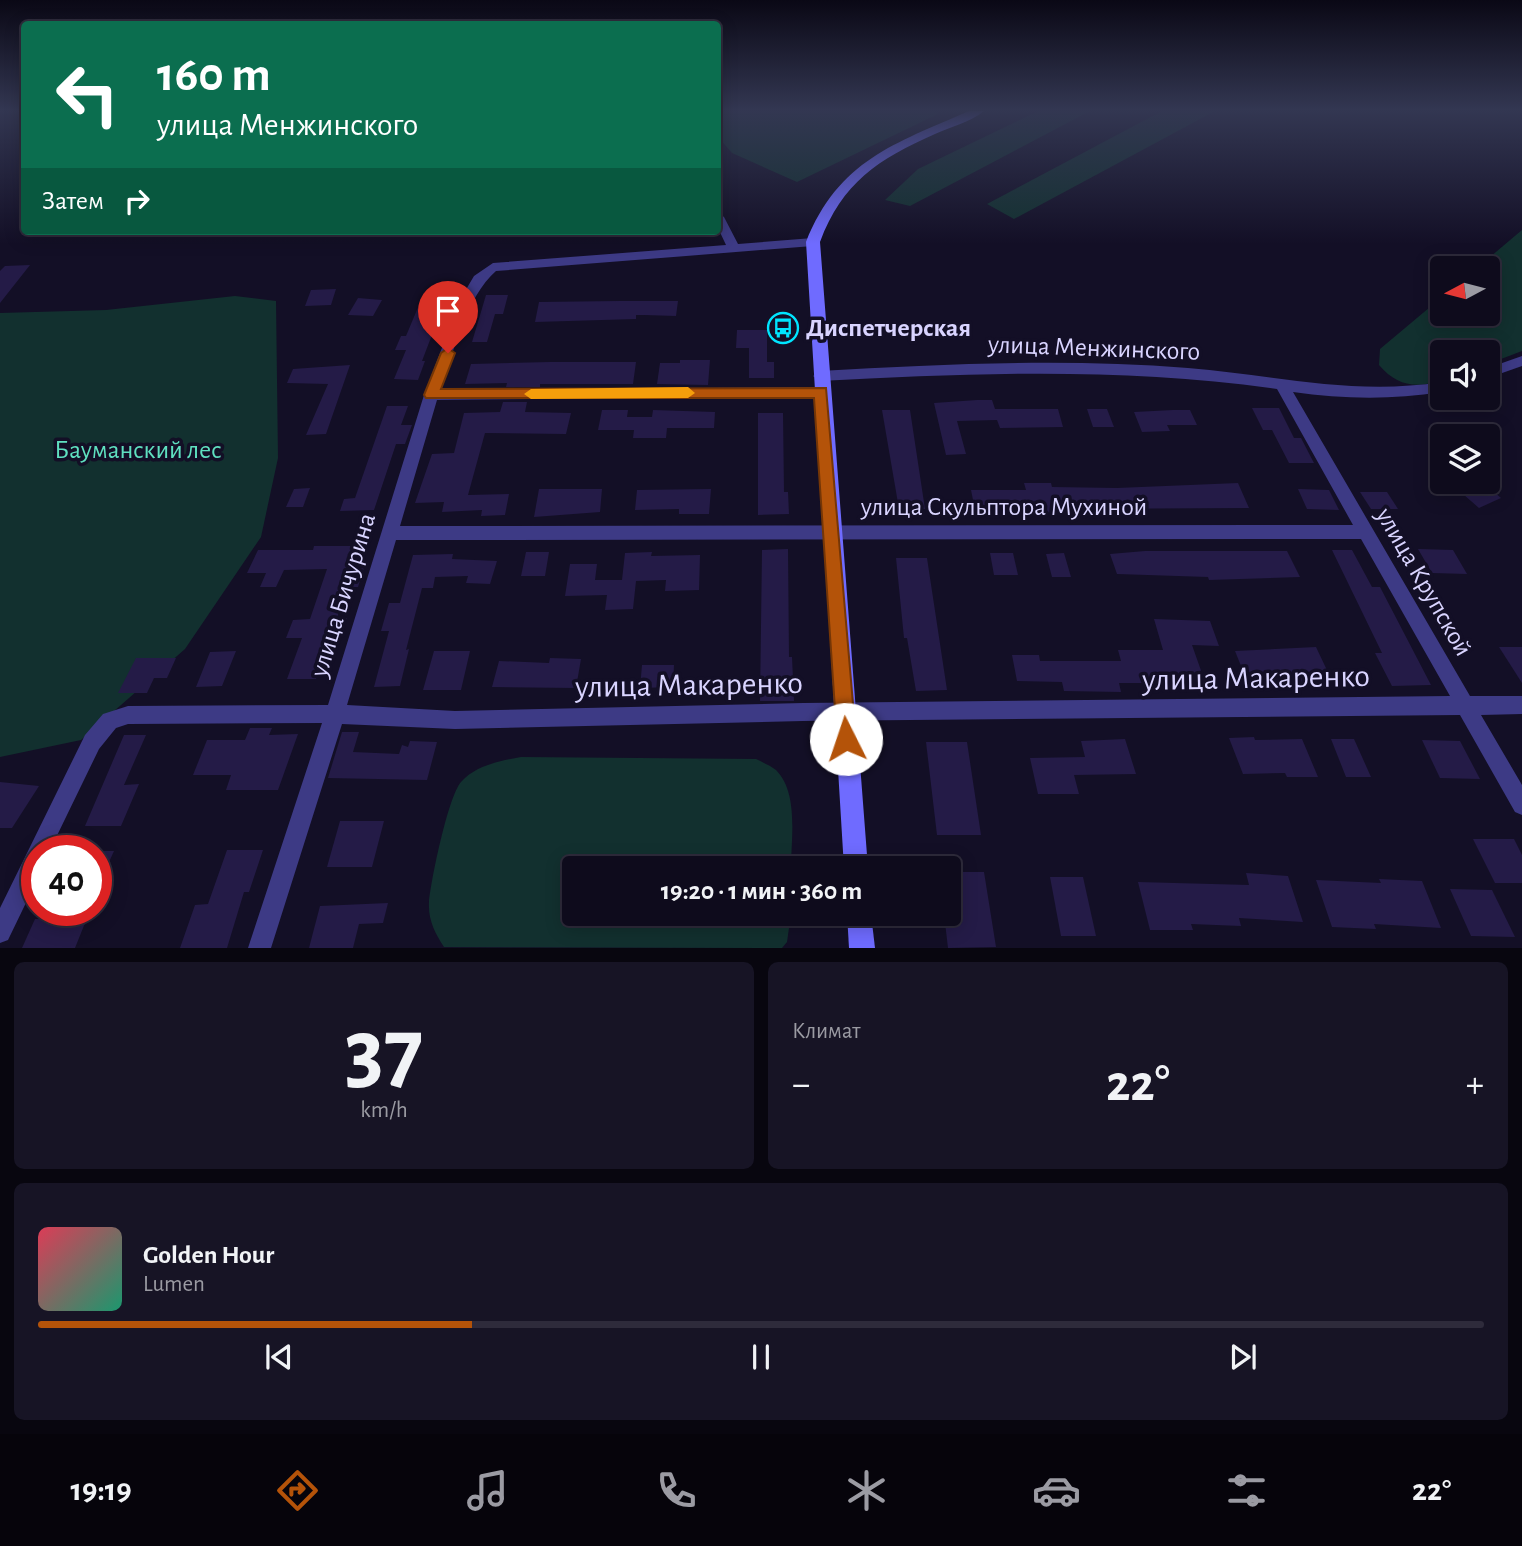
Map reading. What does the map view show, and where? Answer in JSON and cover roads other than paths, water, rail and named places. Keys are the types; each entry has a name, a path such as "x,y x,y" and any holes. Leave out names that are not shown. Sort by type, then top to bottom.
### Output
{"street":[{"path":"855,856 813,242 819,220 844,182 884,155"},
{"path":"721,223 733,246 813,242"},
{"name":"улица Бичурина","path":"259,947 335,714 431,395 468,298 479,279 493,267 733,246"},
{"path":"1500,369 1522,361"},
{"name":"улица Менжинского","path":"431,395 821,384 943,369 1191,373 1329,393 1375,395 1430,390"},
{"name":"улица Крупской","path":"1281,384 1522,806"},
{"name":"улица Скульптора Мухиной","path":"390,533 1366,532"},
{"name":"улица Макаренко","path":"46,835 92,742 110,721 128,715 335,714 455,720 1522,705"},
{"path":"0,932 21,889"},
{"path":"860,926 862,947"}],"place":[{"name":"Диспетчерская","path":"783,328"}],"park label":[{"name":"Бауманский лес","path":"138,450"}]}
